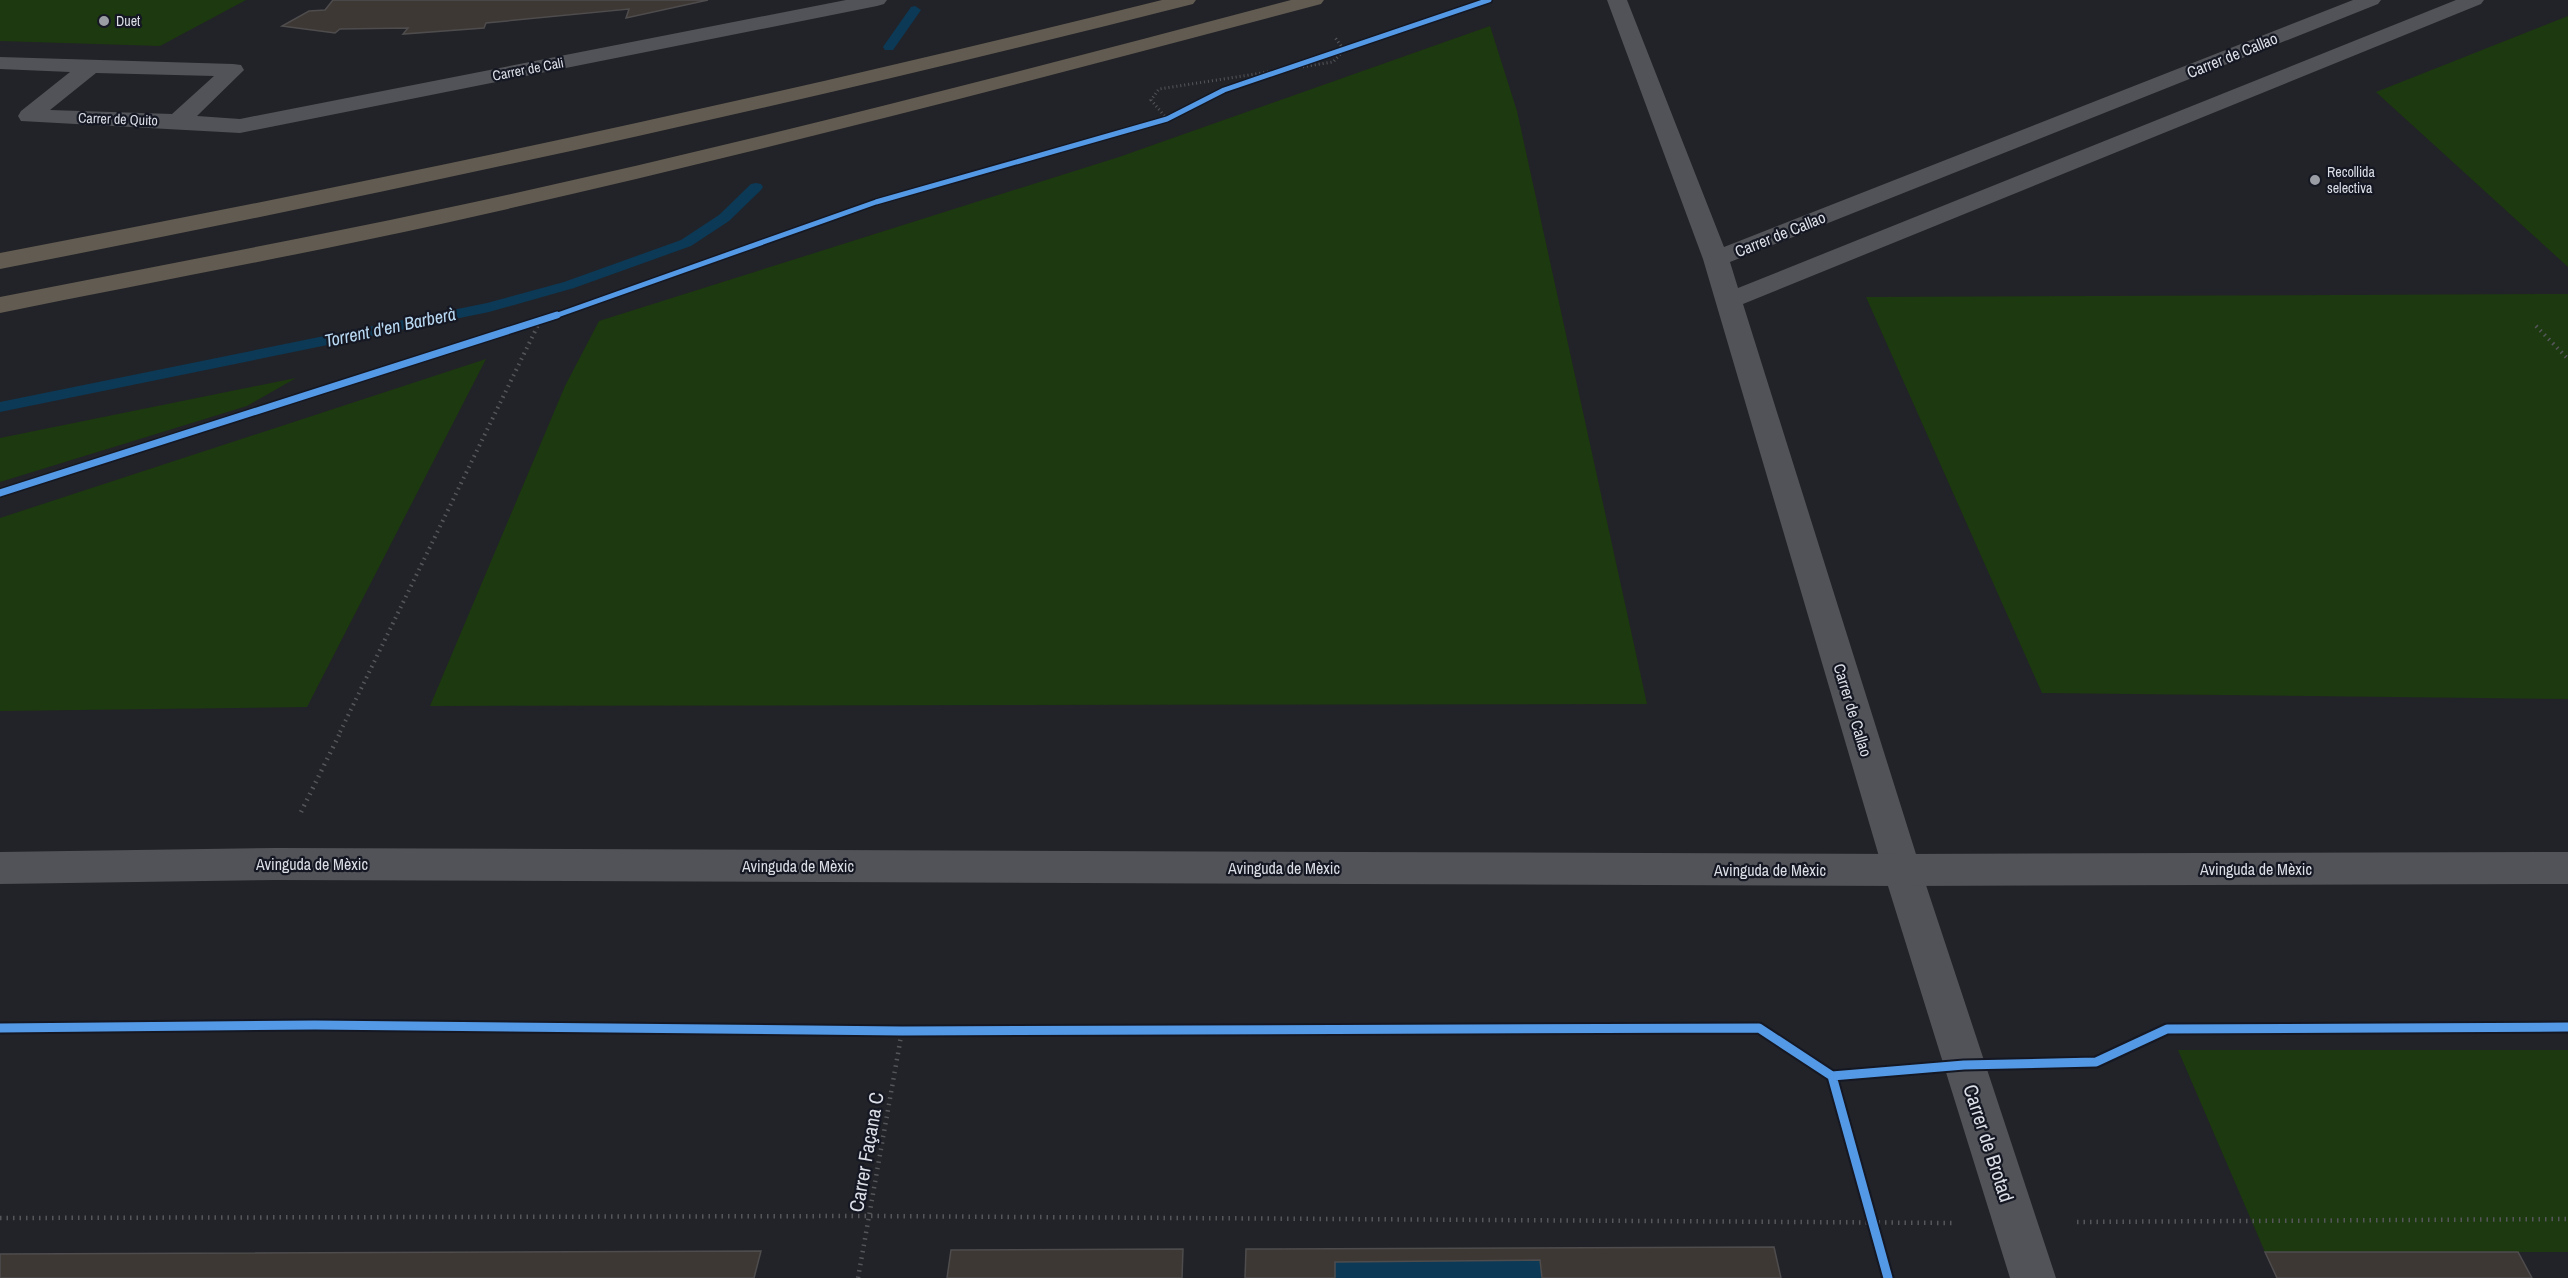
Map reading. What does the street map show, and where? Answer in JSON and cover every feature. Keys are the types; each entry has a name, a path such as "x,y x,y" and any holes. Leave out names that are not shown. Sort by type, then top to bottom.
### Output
{"highway":[{"path":"0,261 435,176 663,127 1186,0"},
{"path":"0,305 440,217 1107,55 1314,0"}],"street":[{"path":"1617,0 1716,259"},
{"name":"Carrer de Callao","path":"1902,870 1716,259 2371,0"},
{"path":"1728,301 2474,0"},
{"name":"Carrer de Cali","path":"178,121 240,126 871,1"},
{"name":"Carrer de Quito","path":"0,63 233,70 178,121 29,116 91,66"},
{"name":"Avinguda de Mèxic","path":"0,868 276,864 1902,870 2568,868"},
{"name":"Carrer de Brotad","path":"1902,870 2033,1278"}],"path":[{"path":"1167,119 1152,103 1151,97 1159,89 1333,62 1344,50 1334,36"},
{"path":"1235,86 1347,47"},
{"path":"1156,122 1177,114"},
{"path":"529,325 551,317"},
{"path":"276,864 540,321"},
{"path":"2536,326 2568,359"},
{"path":"890,1031 914,1031"},
{"path":"1869,1211 1875,1233"},
{"path":"0,1218 870,1216 2015,1224 2568,1219"}],"green space":[{"name":"Duet","path":"0,0 246,0 160,46 0,41"},
{"path":"2568,16 2568,267 2376,92"},
{"path":"1490,26 1517,111 1647,704 430,706 565,386 599,321 1119,157"},
{"path":"2568,294 2568,699 2042,693 1866,297"},
{"path":"486,359 307,707 0,711 0,518"},
{"path":"296,378 247,406 0,482 0,438"},
{"path":"2178,1050 2568,1050 2568,1252 2265,1252"}],"water":[{"path":"1540,1260 1542,1278 1335,1278 1335,1262"}],"building":[{"path":"333,0 708,0 626,18 629,9 486,23 484,28 403,34 408,28 340,29 335,33 282,26 309,11 325,10"},
{"path":"1774,1247 1781,1278 1542,1278 1540,1260 1335,1262 1335,1278 1245,1278 1246,1249"},
{"path":"1183,1249 1182,1278 947,1278 951,1250"},
{"path":"761,1251 754,1278 0,1278 0,1254"},
{"path":"2265,1252 2518,1252 2532,1278 2277,1278"}],"waterway":[{"name":"Torrent d'en Barberà","path":"889,47 915,10"},
{"name":"Torrent d'en Barberà","path":"0,407 489,307 569,285 686,243 724,218 756,187"}],"cycle path":[{"path":"0,493 540,321 876,202 1167,119 1224,90 1489,0"},
{"path":"0,1028 315,1025 902,1031 1759,1028 1832,1076 1964,1065 2096,1062 2167,1029 2568,1027"},
{"path":"1832,1076 1888,1278"}],"place":[{"name":"Duet","path":"104,21"},
{"name":"Recollida selectiva","path":"2315,180"}]}
